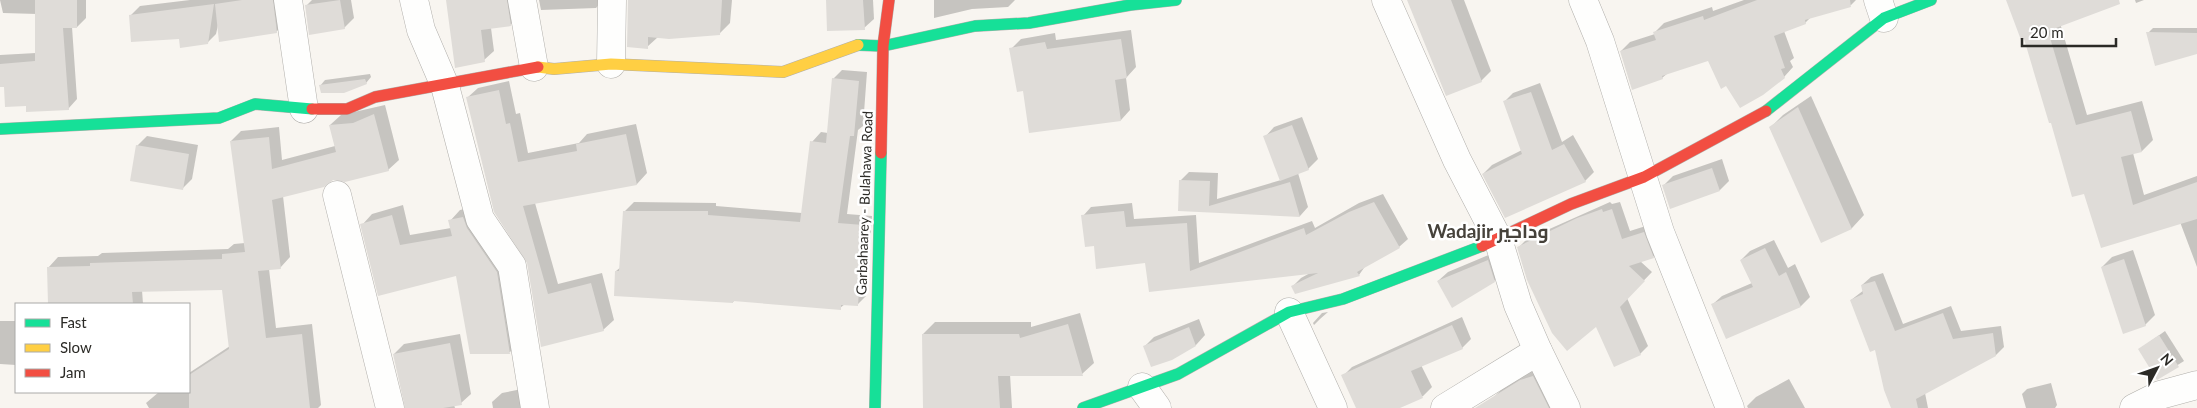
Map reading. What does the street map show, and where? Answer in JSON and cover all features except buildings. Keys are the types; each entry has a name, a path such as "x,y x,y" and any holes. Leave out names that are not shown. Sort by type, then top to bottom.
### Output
{"street":[{"path":"288,0 304,109"},
{"path":"414,0 421,30 445,86 480,219 512,266 535,408"},
{"path":"522,0 534,67"},
{"path":"611,64 612,0"},
{"name":"Garbahaarey - Bulahawa Road","path":"875,408 883,46 889,0"},
{"path":"0,129 219,118 254,104 304,109 347,109 375,97 445,86 534,67 554,69 611,64 783,72 858,45 883,46 975,26 1029,23 1129,3 1176,0"},
{"path":"1386,0 1457,160 1498,239 1518,305 1566,408"},
{"path":"1583,0 1600,41 1660,232 1730,408"},
{"path":"1083,408 1149,398 1178,374 1208,360 1289,312 1343,299 1438,264 1498,239 1570,204 1644,177 1772,108 1881,9 1931,0"},
{"path":"337,195 390,408"},
{"path":"1289,312 1333,408"},
{"path":"1445,408 1538,351"},
{"path":"2134,408 2160,395 2197,385"}],"traffic: fast":[{"path":"858,45 883,46 975,26 1029,23 1130,5 1176,0"},
{"path":"1766,111 1884,18 1931,0"},
{"path":"0,129 219,118 255,104 312,109"},
{"path":"875,408 881,153"},
{"path":"1083,408 1178,374 1289,312 1343,299 1482,246"}],"traffic: slow":[{"path":"538,67 554,69 611,64 783,72 858,45"}],"traffic: jam":[{"path":"881,153 883,46 889,0"},
{"path":"312,109 347,109 375,97 538,67"},
{"path":"1482,246 1571,204 1644,177 1766,111"}],"district":[{"name":"Wadajir وداجير","path":"1488,230"}]}
